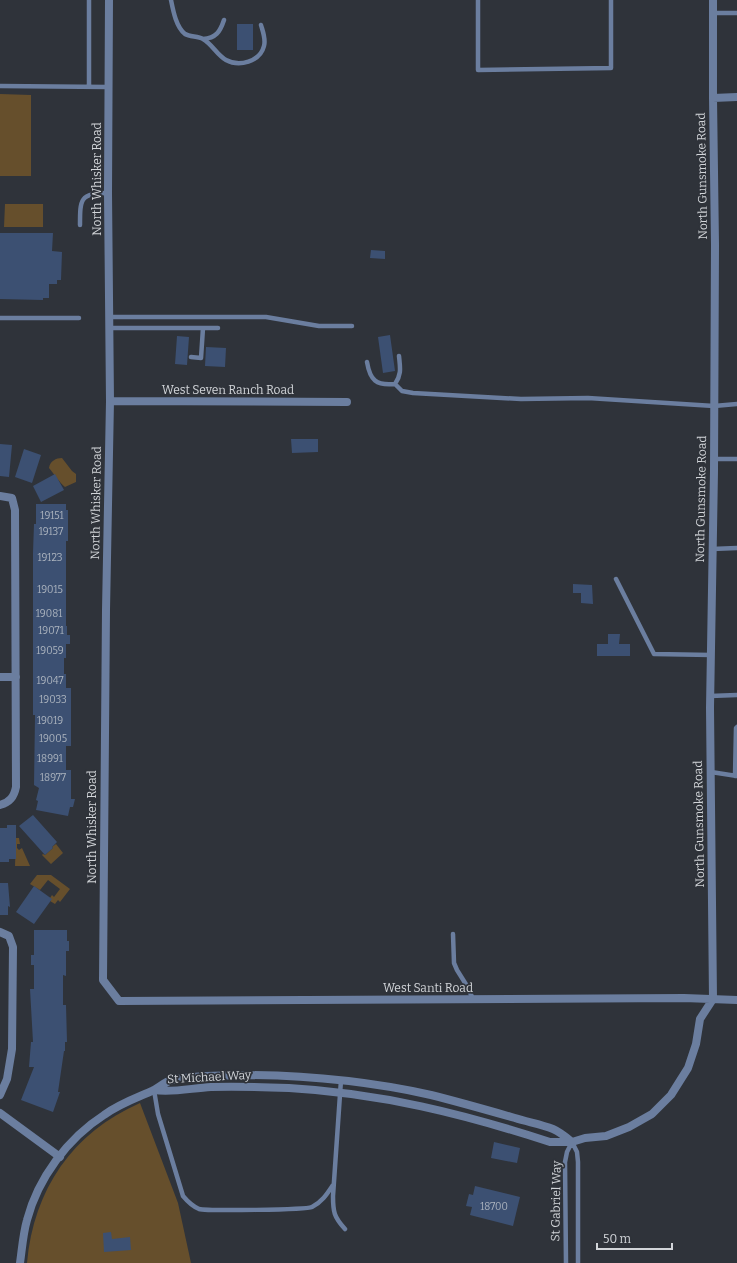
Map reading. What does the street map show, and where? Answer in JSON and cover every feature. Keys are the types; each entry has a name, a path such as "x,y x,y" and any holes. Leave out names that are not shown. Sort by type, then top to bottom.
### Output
{"street":[{"name":"North Whisker Road","path":"109,0 108,193 110,401 106,618 103,980 119,1001"},
{"name":"North Gunsmoke Road","path":"713,0 712,98 715,245 714,459 710,696 713,999"},
{"path":"712,98 737,97"},
{"name":"West Seven Ranch Road","path":"110,401 347,402"},
{"path":"0,496 12,498 15,510 16,677 16,786 12,799 6,803 0,804"},
{"path":"0,677 16,677"},
{"path":"0,932 9,936 14,947 12,1049 7,1079 0,1095"},
{"name":"West Santi Road","path":"119,1001 676,998 737,1000"},
{"name":"St Michael Way","path":"154,1090 164,1092 223,1086 290,1088 340,1093 396,1101 462,1115 550,1142 572,1142 585,1138 606,1136 629,1127 652,1114 671,1095 688,1068 696,1044 700,1019 713,999"},
{"name":"St Michael Way","path":"154,1090 171,1080 196,1077 284,1076 341,1080 391,1087 465,1104 553,1129 572,1142"},
{"path":"20,1263 22,1242 30,1214 44,1179 60,1157 88,1126 122,1104 154,1090"},
{"path":"0,1113 60,1157"}],"lane":[{"path":"89,0 89,87"},
{"path":"171,0 178,24 185,34 203,39 212,38 217,34 224,20"},
{"path":"478,0 478,70 611,68 611,0"},
{"path":"713,13 737,13"},
{"path":"203,39 226,60 238,63 251,61 260,55 264,46 264,36 261,25"},
{"path":"0,86 108,87"},
{"path":"80,225 82,202 86,196 94,193 108,193"},
{"path":"110,317 266,317 319,326 352,326"},
{"path":"0,318 79,318"},
{"path":"110,328 218,328"},
{"path":"191,357 201,358 203,328"},
{"path":"395,384 400,377 399,356"},
{"path":"367,362 368,371 372,378 378,383 395,384 402,391 413,393 521,399 588,398 714,406 737,404"},
{"path":"714,459 737,459"},
{"path":"712,548 737,548"},
{"path":"616,579 654,654 711,655"},
{"path":"710,696 737,695"},
{"path":"711,772 736,776 737,727"},
{"path":"453,934 454,963 467,986 472,999"},
{"path":"341,1080 333,1208 336,1219 345,1229"},
{"path":"154,1090 158,1114 183,1196 190,1204 201,1210 311,1208 322,1200 334,1186"},
{"path":"462,1115 465,1104"},
{"name":"St Gabriel Way","path":"566,1263 565,1162 567,1152 572,1142"},
{"name":"St Gabriel Way","path":"572,1142 577,1152 578,1162 578,1263"}],"shaded area":[{"path":"0,94 31,95 31,176 0,176"},
{"path":"5,204 43,204 43,227 4,227"},
{"path":"62,458 76,474 76,482 65,487 49,468 54,460"},
{"path":"16,838 19,838 20,844 17,844 17,848 19,850 22,848 30,866 15,866"},
{"path":"56,844 63,853 51,864 42,855 45,855"},
{"path":"37,875 51,875 70,889 60,902 58,900 55,904 50,901 50,898 52,895 54,897 60,889 48,880 40,890 30,884"},
{"path":"140,1103 178,1203 191,1263 27,1263 31,1236 38,1211 48,1188 61,1166 76,1147 95,1130 116,1115"}],"building":[{"path":"237,24 253,24 253,50 237,50"},
{"path":"0,233 53,233 52,251 62,252 61,280 57,280 57,284 49,284 49,298 43,298 43,300 0,299"},
{"path":"371,250 385,251 385,259 370,258"},
{"path":"390,335 395,371 383,373 378,337"},
{"path":"177,336 189,337 187,365 175,364"},
{"path":"206,347 226,348 225,367 205,366"},
{"path":"291,439 318,439 318,452 292,453"},
{"path":"0,444 12,445 9,477 0,476"},
{"path":"24,449 41,455 32,483 15,477"},
{"path":"55,474 64,490 41,502 33,486"},
{"path":"36,504 66,504 66,510 68,510 68,541 66,541 66,626 67,635 70,635 70,644 66,644 64,674 66,674 66,688 71,688 71,746 66,746 66,770 71,770 71,799 75,799 73,807 70,807 68,816 36,810 38,801 36,800 39,788 34,785 35,715 33,715 33,553 34,524 36,524"},
{"path":"573,584 592,585 593,604 581,603 581,593 573,593"},
{"path":"608,634 620,634 619,644 630,644 630,656 597,656 597,644 608,644"},
{"path":"33,815 57,842 45,855 19,826"},
{"path":"7,825 16,825 16,859 9,859 9,862 0,862 0,828 7,828"},
{"path":"0,883 8,883 10,907 8,906 8,915 0,915"},
{"path":"34,886 52,899 34,924 16,912"},
{"path":"34,930 67,930 67,941 69,941 69,951 66,951 66,976 63,975 63,1005 66,1005 67,1042 65,1042 65,1051 58,1092 60,1092 53,1112 21,1100 34,1067 29,1067 31,1042 33,1042 30,989 34,989 34,965 31,965 31,955 34,955"},
{"path":"494,1142 520,1148 517,1163 491,1158"},
{"path":"475,1186 520,1197 513,1226 470,1215 472,1207 466,1206 469,1194 473,1195"},
{"path":"111,1232 112,1239 130,1237 131,1250 104,1252 103,1233"}]}
